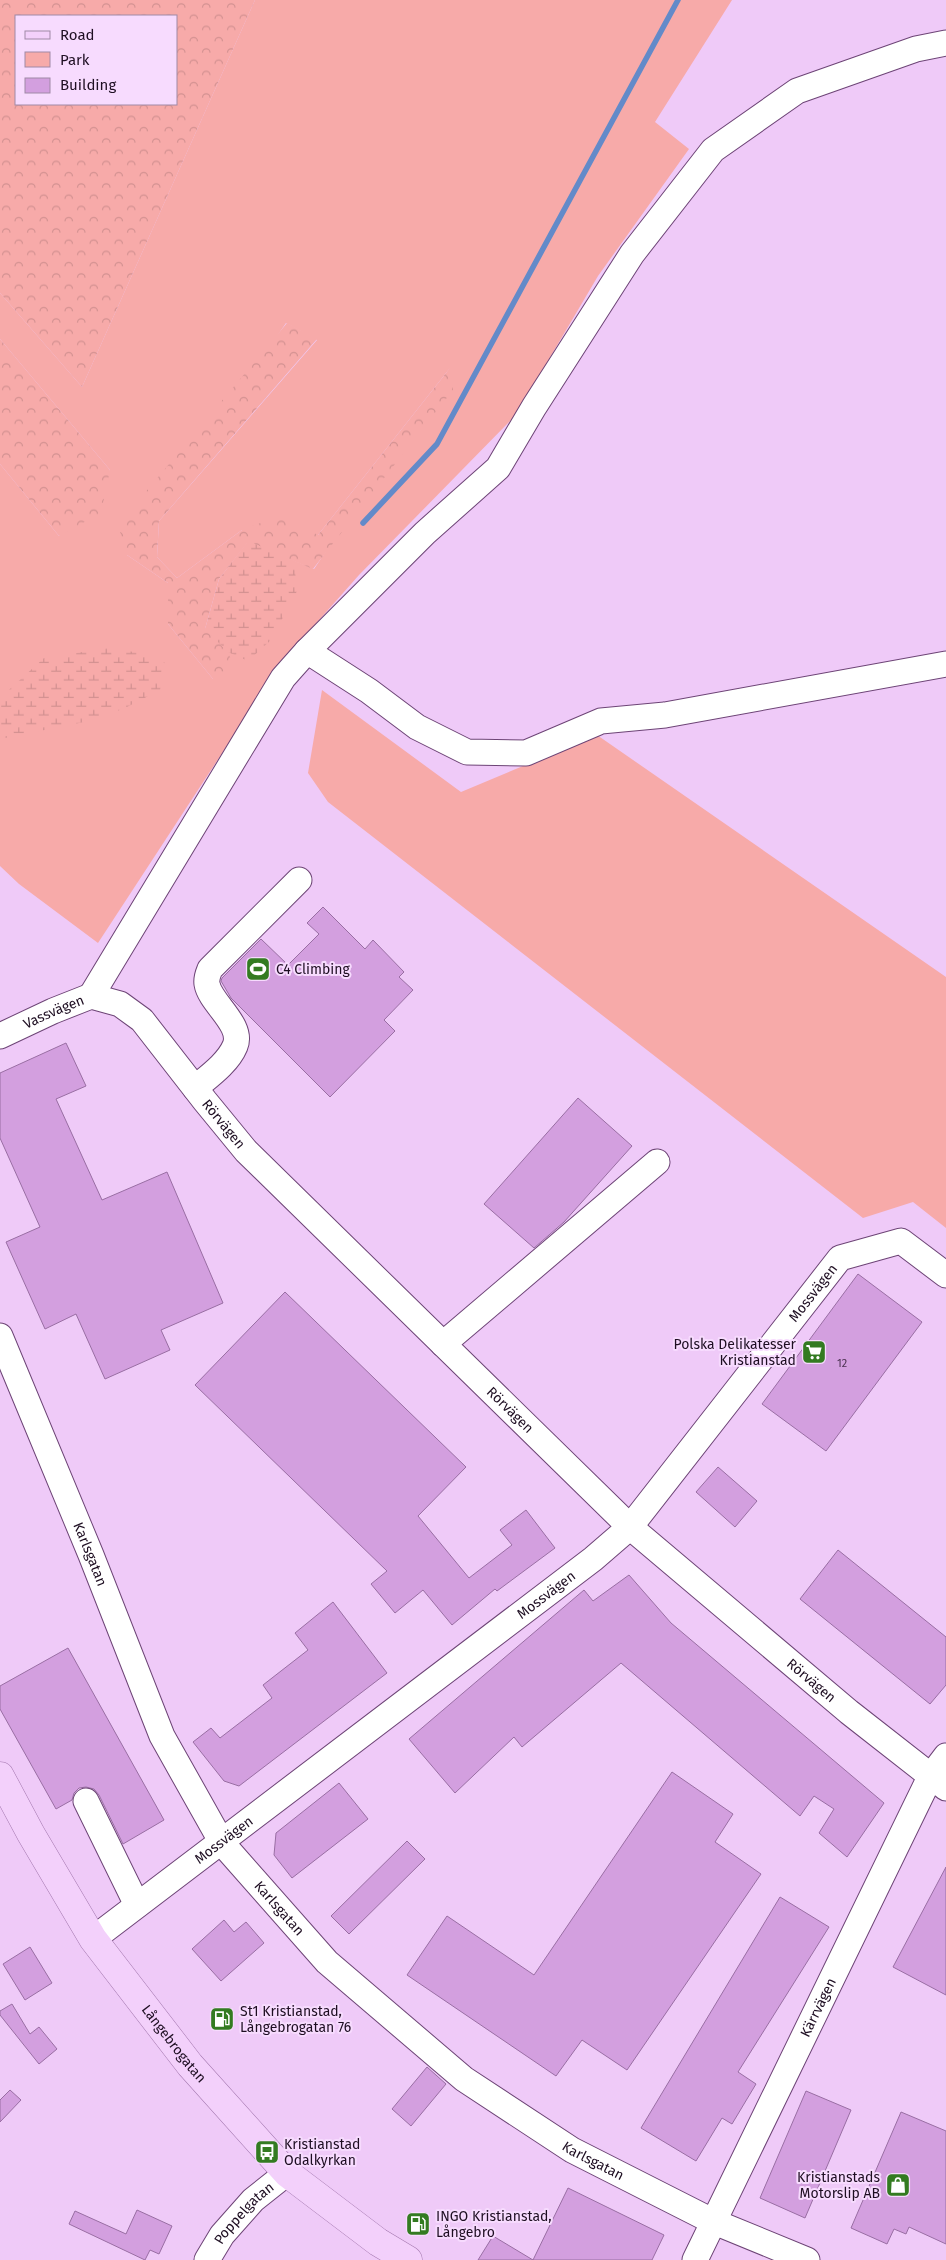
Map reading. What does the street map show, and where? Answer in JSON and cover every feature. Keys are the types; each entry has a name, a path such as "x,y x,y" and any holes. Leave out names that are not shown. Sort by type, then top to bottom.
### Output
{"main road":[{"name":"Långebrogatan","path":"0,1776 31,1834 93,1939 190,2065 287,2173 378,2242 408,2260"}],"street":[{"path":"99,998 283,678 307,651 425,533 498,468 534,407 632,254 713,150 798,91 916,49 946,43"},
{"path":"307,651 369,691 418,727 467,752 526,753 601,721 666,715 946,664"},
{"path":"195,1088 230,1054 236,1044 237,1034 207,986 207,977 210,969 299,880"},
{"name":"Vassvägen","path":"0,1036 99,998"},
{"name":"Rörvägen","path":"99,998 129,1009 142,1020 246,1150 630,1527 849,1712 938,1782"},
{"path":"442,1344 657,1162"},
{"name":"Mossvägen","path":"93,1939 593,1559 630,1527 840,1258 901,1241 946,1275"},
{"name":"Karlsgatan","path":"0,1336 91,1555 162,1736 220,1841 328,1962 464,2079 572,2150 712,2222 808,2260"},
{"name":"Kärrvägen","path":"695,2260 712,2222 938,1782 946,1756"},
{"path":"86,1801 138,1905"},
{"name":"Poppelgatan","path":"207,2260 236,2217 253,2200 287,2173"}],"green space":[{"path":"0,0 255,0 82,387 0,293"},
{"path":"255,0 732,0 655,122 689,149 598,276 516,415 359,575 281,663 98,943 19,884 0,866 0,464 59,536 110,470 0,339 0,293 82,387","holes":["286,323 317,340 159,521 157,557 177,578 242,530 318,535 450,368 314,569 248,541 205,629 213,679 168,624 168,583 127,555"]},
{"path":"287,323 317,339 159,521 157,557 177,578 242,530 281,515 318,535 450,368 453,390 313,569 248,542 219,579 205,629 228,652 237,675 213,679 168,624 168,583 127,555 118,525"},
{"path":"0,339 110,470 101,513 59,536 0,464"},
{"path":"248,541 294,561 297,591 271,640 248,661 228,652 205,629 219,579"},
{"path":"108,648 147,654 165,663 160,690 123,709 84,722 0,739 0,698 44,658"},
{"path":"322,690 461,792 597,735 946,977 946,1228 913,1202 863,1218 328,802 308,773"}],"building":[{"path":"323,907 365,949 373,940 404,972 399,977 413,990 384,1020 395,1031 330,1097 231,998 221,981 261,939 288,965 319,934 307,923"},
{"path":"66,1043 86,1086 56,1099 102,1200 167,1172 223,1303 161,1330 170,1350 105,1379 76,1314 45,1329 6,1242 40,1227 0,1138 0,1073"},
{"path":"578,1098 632,1146 564,1222 534,1248 484,1204"},
{"path":"858,1274 922,1322 826,1451 762,1404"},
{"path":"285,1292 466,1467 418,1516 469,1578 512,1545 500,1530 526,1510 555,1548 497,1591 495,1589 452,1625 423,1590 395,1613 371,1584 387,1571 195,1385"},
{"path":"718,1467 757,1501 735,1527 696,1492"},
{"path":"838,1550 946,1637 946,1685 930,1704 800,1599"},
{"path":"629,1575 671,1623 884,1803 847,1857 819,1833 834,1809 814,1796 800,1816 621,1663 522,1747 514,1737 455,1793 409,1739 584,1590 593,1601"},
{"path":"333,1602 387,1673 239,1786 224,1781 193,1742 211,1728 220,1738 272,1698 263,1685 308,1650 295,1633"},
{"path":"68,1648 164,1820 123,1844 99,1795 94,1789 79,1788 74,1793 72,1800 56,1809 0,1709 0,1686"},
{"path":"672,1772 733,1814 715,1842 761,1874 627,2070 582,2040 556,2076 407,1975 447,1916 534,1975"},
{"path":"339,1783 368,1819 292,1878 274,1855 276,1833"},
{"path":"407,1841 425,1859 349,1934 331,1916"},
{"path":"946,1867 946,1995 893,1967"},
{"path":"780,1897 829,1927 738,2072 756,2084 732,2124 722,2118 696,2161 641,2128"},
{"path":"224,1920 234,1932 246,1922 264,1943 221,1981 192,1949"},
{"path":"30,1947 52,1983 25,2000 3,1964"},
{"path":"12,2004 30,2034 39,2027 57,2049 39,2064 0,2015 0,2011"},
{"path":"427,2067 446,2084 411,2126 392,2109"},
{"path":"10,2090 21,2100 0,2122 0,2100"},
{"path":"806,2091 851,2110 805,2218 760,2198"},
{"name":"Kristianstads Motorslip AB","path":"901,2112 946,2131 946,2244 909,2227 906,2234 894,2229 887,2244 851,2228"},
{"path":"568,2188 664,2235 652,2260 533,2260"},
{"path":"137,2210 172,2226 159,2254 150,2250 145,2260 69,2224 75,2211 126,2234"},
{"path":"493,2236 533,2260 478,2260"}],"waterway":[{"path":"363,523 437,444 678,0"}],"place":[{"name":"C4 Climbing","path":"258,969"},
{"name":"Polska Delikatesser Kristianstad","path":"814,1352"},
{"name":"St1 Kristianstad, Långebrogatan 76","path":"222,2019"},
{"name":"Kristianstad Odalkyrkan","path":"267,2152"},
{"name":"Kristianstads Motorslip AB","path":"898,2185"},
{"name":"INGO Kristianstad, Långebro","path":"418,2224"}]}
